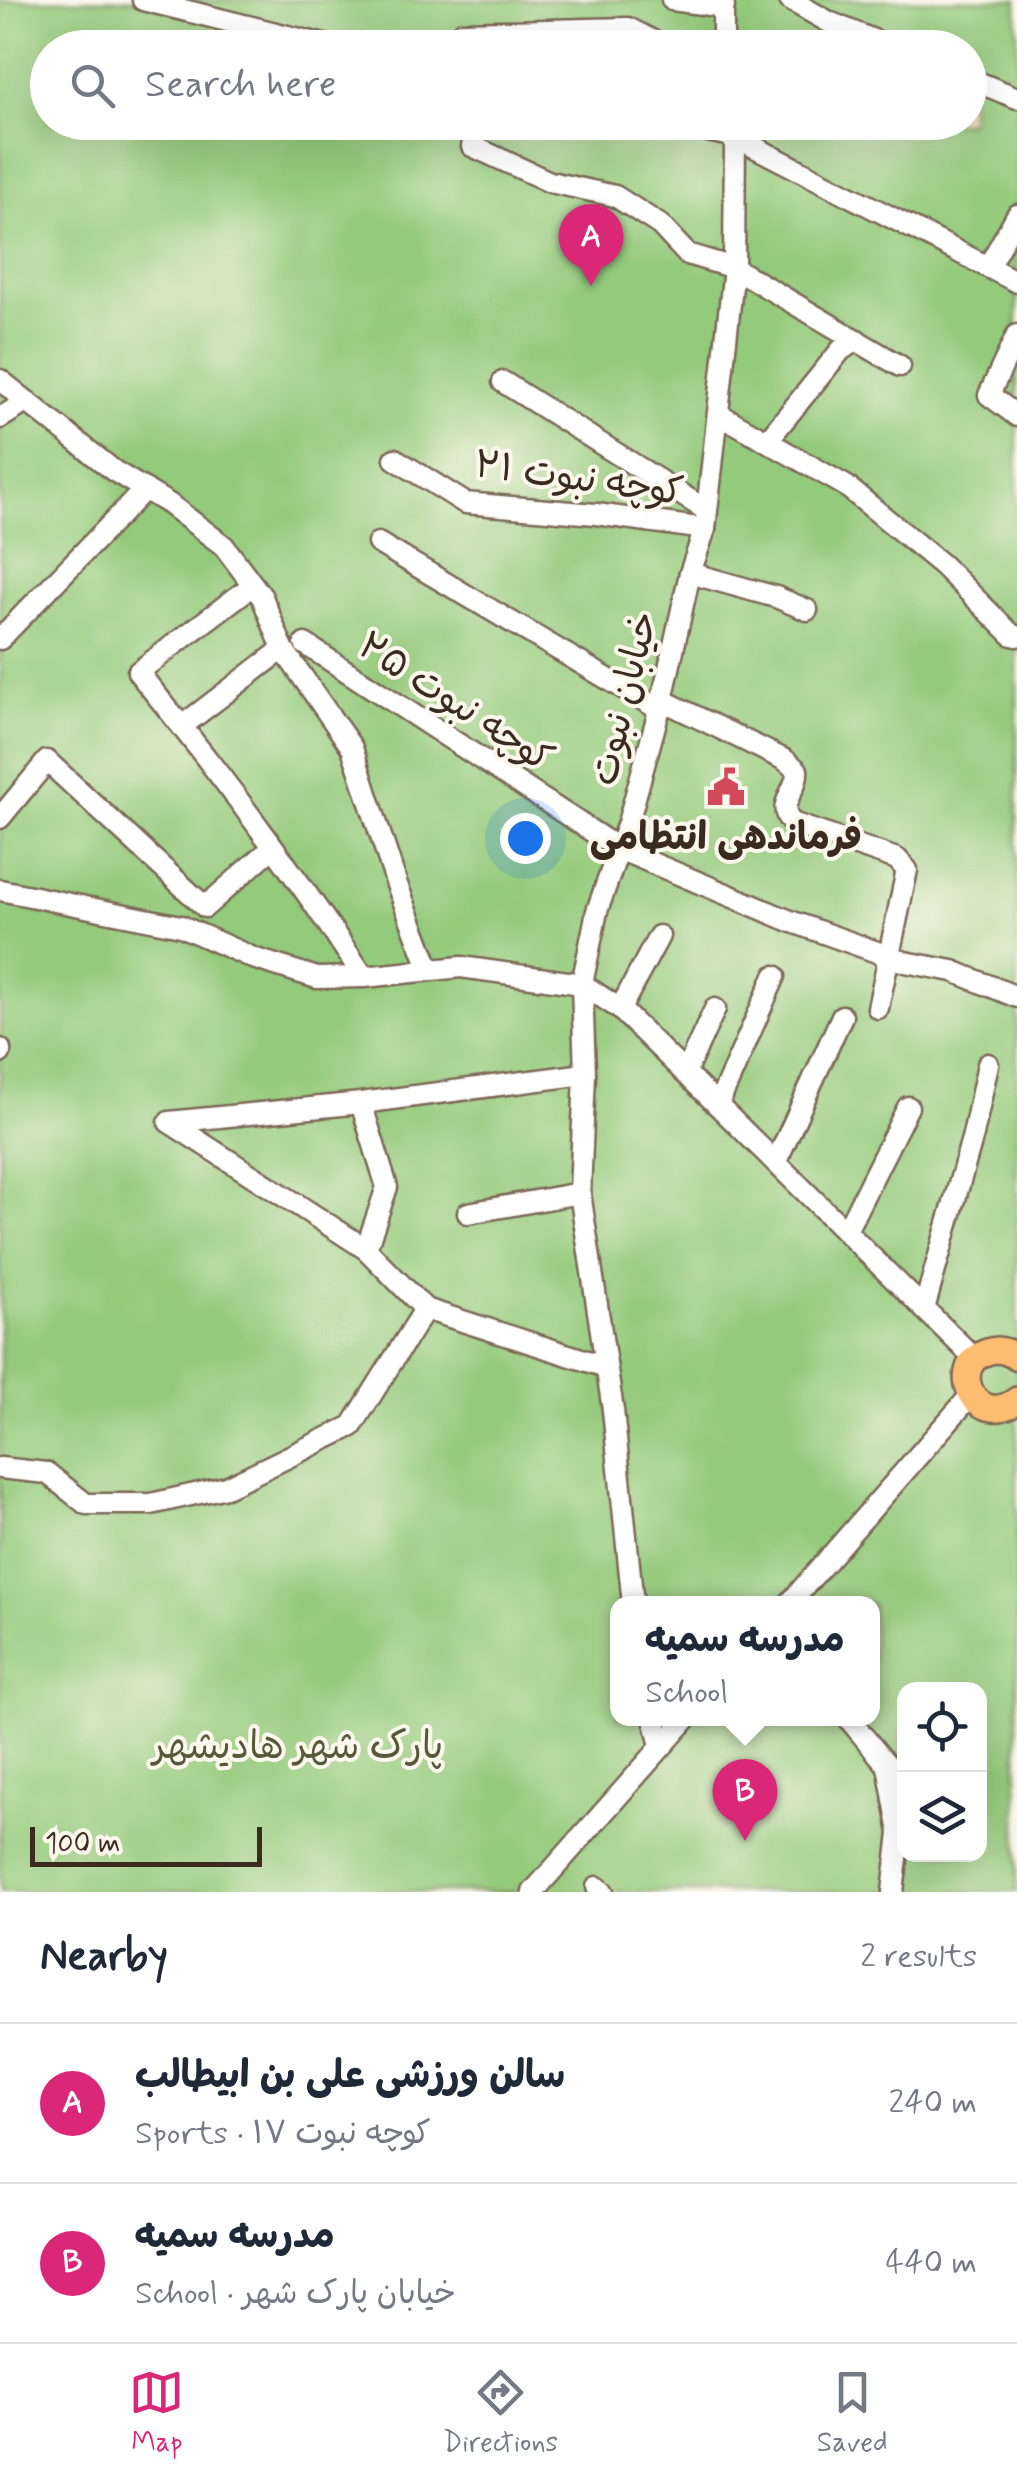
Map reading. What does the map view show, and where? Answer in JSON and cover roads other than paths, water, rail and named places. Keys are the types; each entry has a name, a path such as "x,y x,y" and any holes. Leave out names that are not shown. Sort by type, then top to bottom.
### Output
{"main road":[{"path":"1017,1358 991,1350 974,1359 967,1377 972,1395 985,1406 1003,1408 1017,1400"}],"street":[{"path":"142,0 263,30"},
{"path":"672,0 723,3 722,30"},
{"path":"790,0 849,30"},
{"path":"546,30 632,30"},
{"path":"987,85 1017,98"},
{"name":"خیابان نبوت","path":"632,1596 606,1366 580,1193 585,1074 582,984 597,911 661,705 690,573 706,520 734,268 733,140"},
{"path":"752,140 1017,282"},
{"path":"472,146 550,182 615,196 660,225 688,254 734,268 900,366"},
{"path":"988,266 1017,214"},
{"path":"1017,335 989,395 1017,416"},
{"path":"767,441 841,350 857,340"},
{"path":"0,380 114,471 224,546 262,597 283,649 352,748 430,970"},
{"path":"503,382 706,520"},
{"path":"0,418 26,402"},
{"path":"720,414 846,486 942,565 1017,636"},
{"name":"کوچه نبوت ۲۱","path":"395,459 466,503 706,520"},
{"path":"0,639 144,489"},
{"path":"378,543 661,705 784,760 797,770 798,782 784,804 785,816 792,823 898,859 907,870 878,1008"},
{"path":"690,573 776,597 806,610"},
{"path":"253,585 138,672 273,846 364,978"},
{"name":"کوچه نبوت ۲۵","path":"305,644 618,849 790,921 889,956 953,972 1017,997"},
{"path":"182,726 283,649"},
{"path":"0,818 47,761 205,907 273,846"},
{"path":"0,890 180,926 253,958 317,978 364,978 460,967 582,984 620,1010 974,1359"},
{"path":"620,1010 658,936"},
{"path":"718,1105 775,976"},
{"path":"685,1073 715,1008"},
{"path":"776,1162 842,1016"},
{"path":"924,1309 973,1135 988,1064"},
{"path":"585,1074 362,1103 169,1122 366,1248 425,1309 606,1366"},
{"path":"362,1103 387,1187 366,1248"},
{"path":"846,1231 908,1106"},
{"path":"468,1213 580,1193"},
{"path":"0,1468 47,1473 86,1504 151,1504 226,1487 352,1426 425,1309"},
{"path":"796,1596 972,1395"},
{"path":"656,1726 662,1746"},
{"path":"533,1892 680,1726"},
{"path":"855,1726 888,1766 900,1833 894,1892"}],"place":[{"name":"سالن ورزشی علی بن ابیطالب","path":"591,286"},
{"name":"فرماندهی انتظامی","path":"726,787"},
{"name":"مدرسه سمیه","path":"745,1841"}],"park label":[{"name":"پارک شهر هادیشهر","path":"298,1745"}]}
